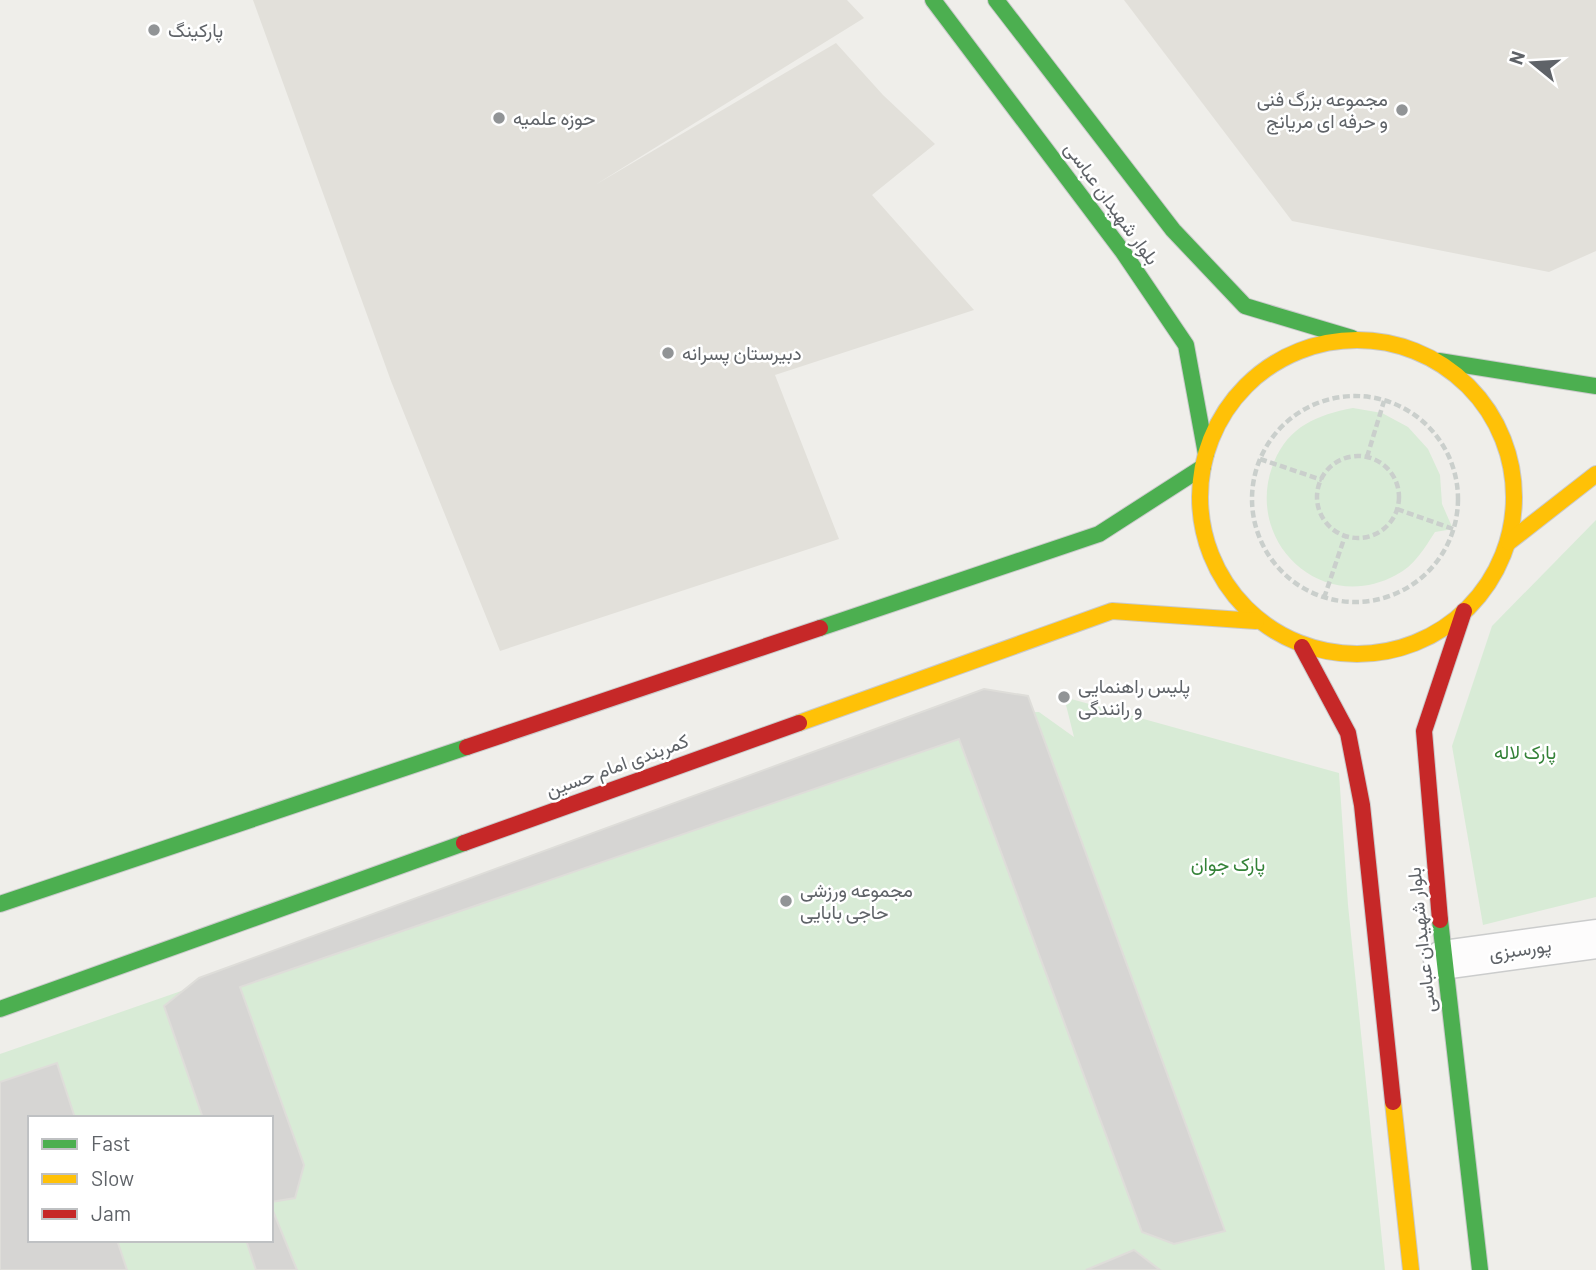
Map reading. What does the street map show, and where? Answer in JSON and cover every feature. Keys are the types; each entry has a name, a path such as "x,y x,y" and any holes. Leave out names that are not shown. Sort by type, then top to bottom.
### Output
{"main road":[{"name":"بلوار شهیدان عباسی","path":"933,0 1123,252 1186,345 1204,461"},
{"name":"بلوار شهیدان عباسی","path":"996,0 1173,230 1245,306 1360,341"},
{"path":"1439,361 1478,395 1504,439 1515,490 1509,542 1486,588 1450,625 1404,649 1353,656 1302,647 1256,621 1226,586 1202,533 1199,480 1204,461 1231,404 1244,385 1287,354 1338,339 1391,342 1439,361 1596,386"},
{"path":"0,904 1098,534 1204,461"},
{"path":"1509,542 1596,474"},
{"name":"کمربندی امام حسین","path":"0,1009 1112,611 1256,621"},
{"name":"بلوار شهیدان عباسی","path":"1464,611 1424,731 1443,960 1480,1270"},
{"path":"1302,647 1348,733 1362,805 1411,1270"}],"street":[{"name":"پورسبزی","path":"1443,960 1596,939"}],"path":[{"path":"1336,397 1370,397 1384,401 1403,407 1429,427 1448,455 1457,488 1456,522 1443,553 1421,579 1392,596 1359,603 1324,598 1294,583 1270,559 1255,527 1252,493 1259,459 1278,430 1304,408 1336,397"},
{"path":"1367,457 1384,401"},
{"path":"1346,457 1367,457 1385,466 1394,477 1398,490 1397,509 1387,526 1377,534 1350,538 1328,526 1320,514 1318,486 1334,464 1346,457"},
{"path":"1259,459 1322,480"},
{"path":"1397,509 1453,529"},
{"path":"1324,598 1345,536"}],"shaded area":[{"path":"253,0 847,0 864,18 595,185 836,43 883,95 935,144 872,195 974,310 775,375 839,539 500,651 391,381"},
{"name":"مجموعه بزرگ فنی و حرفه ای مریانج","path":"1124,0 1596,0 1596,251 1549,272 1292,221"}],"green space":[{"path":"1353,408 1382,413 1408,427 1428,449 1440,475 1442,504 1453,529 1435,532 1423,551 1396,575 1368,585 1341,586 1316,578 1295,563 1279,543 1269,518 1267,491 1274,462 1296,431 1328,414"},
{"name":"پارک لاله","path":"1596,520 1596,897 1483,925 1452,746 1492,626"},
{"name":"مجموعه ورزشی حاجی بابایی","path":"1064,697 1339,773 1348,905 1385,1270 0,1270 0,1054 979,714 1039,712 1074,737"}],"building":[{"path":"984,689 1028,696 1225,1231 1174,1244 1142,1232 959,739 240,987 304,1165 295,1198 273,1202 273,1116 202,1116 164,1006 199,978"},
{"path":"57,1063 74,1116 28,1116 28,1242 118,1242 127,1270 0,1270 0,1082"},
{"path":"273,1211 297,1270 256,1270 247,1242 273,1242"},
{"path":"1134,1250 1160,1270 1086,1270"}],"traffic: fast":[{"path":"933,0 1123,252 1186,345 1206,454"},
{"path":"996,0 1173,230 1245,306 1352,338"},
{"path":"1439,361 1596,386"},
{"path":"820,628 1099,534 1203,467"},
{"path":"0,904 467,747"},
{"path":"0,1009 464,843"},
{"path":"1440,920 1480,1270"}],"traffic: slow":[{"path":"1357,340 1388,343 1431,358 1457,375 1479,397 1496,423 1507,451 1514,497 1511,528 1496,571 1479,597 1457,619 1431,636 1403,647 1357,654 1326,651 1283,636 1257,619 1235,597 1218,571 1207,543 1200,497 1203,466 1218,423 1235,397 1257,375 1283,358 1311,347 1357,340"},
{"path":"1509,542 1596,474"},
{"path":"799,723 1112,611 1256,621"},
{"path":"1393,1102 1411,1270"}],"traffic: jam":[{"path":"1440,920 1424,731 1464,611"},
{"path":"467,747 820,628"},
{"path":"1302,647 1348,733 1362,805 1393,1102"},
{"path":"464,843 799,723"}],"place":[{"name":"پارکینگ","path":"154,30"},
{"name":"مجموعه بزرگ فنی و حرفه ای مریانج","path":"1402,110"},
{"name":"حوزه علمیه","path":"499,118"},
{"name":"دبیرستان پسرانه","path":"668,353"},
{"name":"پلیس راهنمایی و رانندگی","path":"1064,697"},
{"name":"مجموعه ورزشی حاجی بابایی","path":"786,901"}],"park label":[{"name":"پارک جوان","path":"1228,864"}]}
